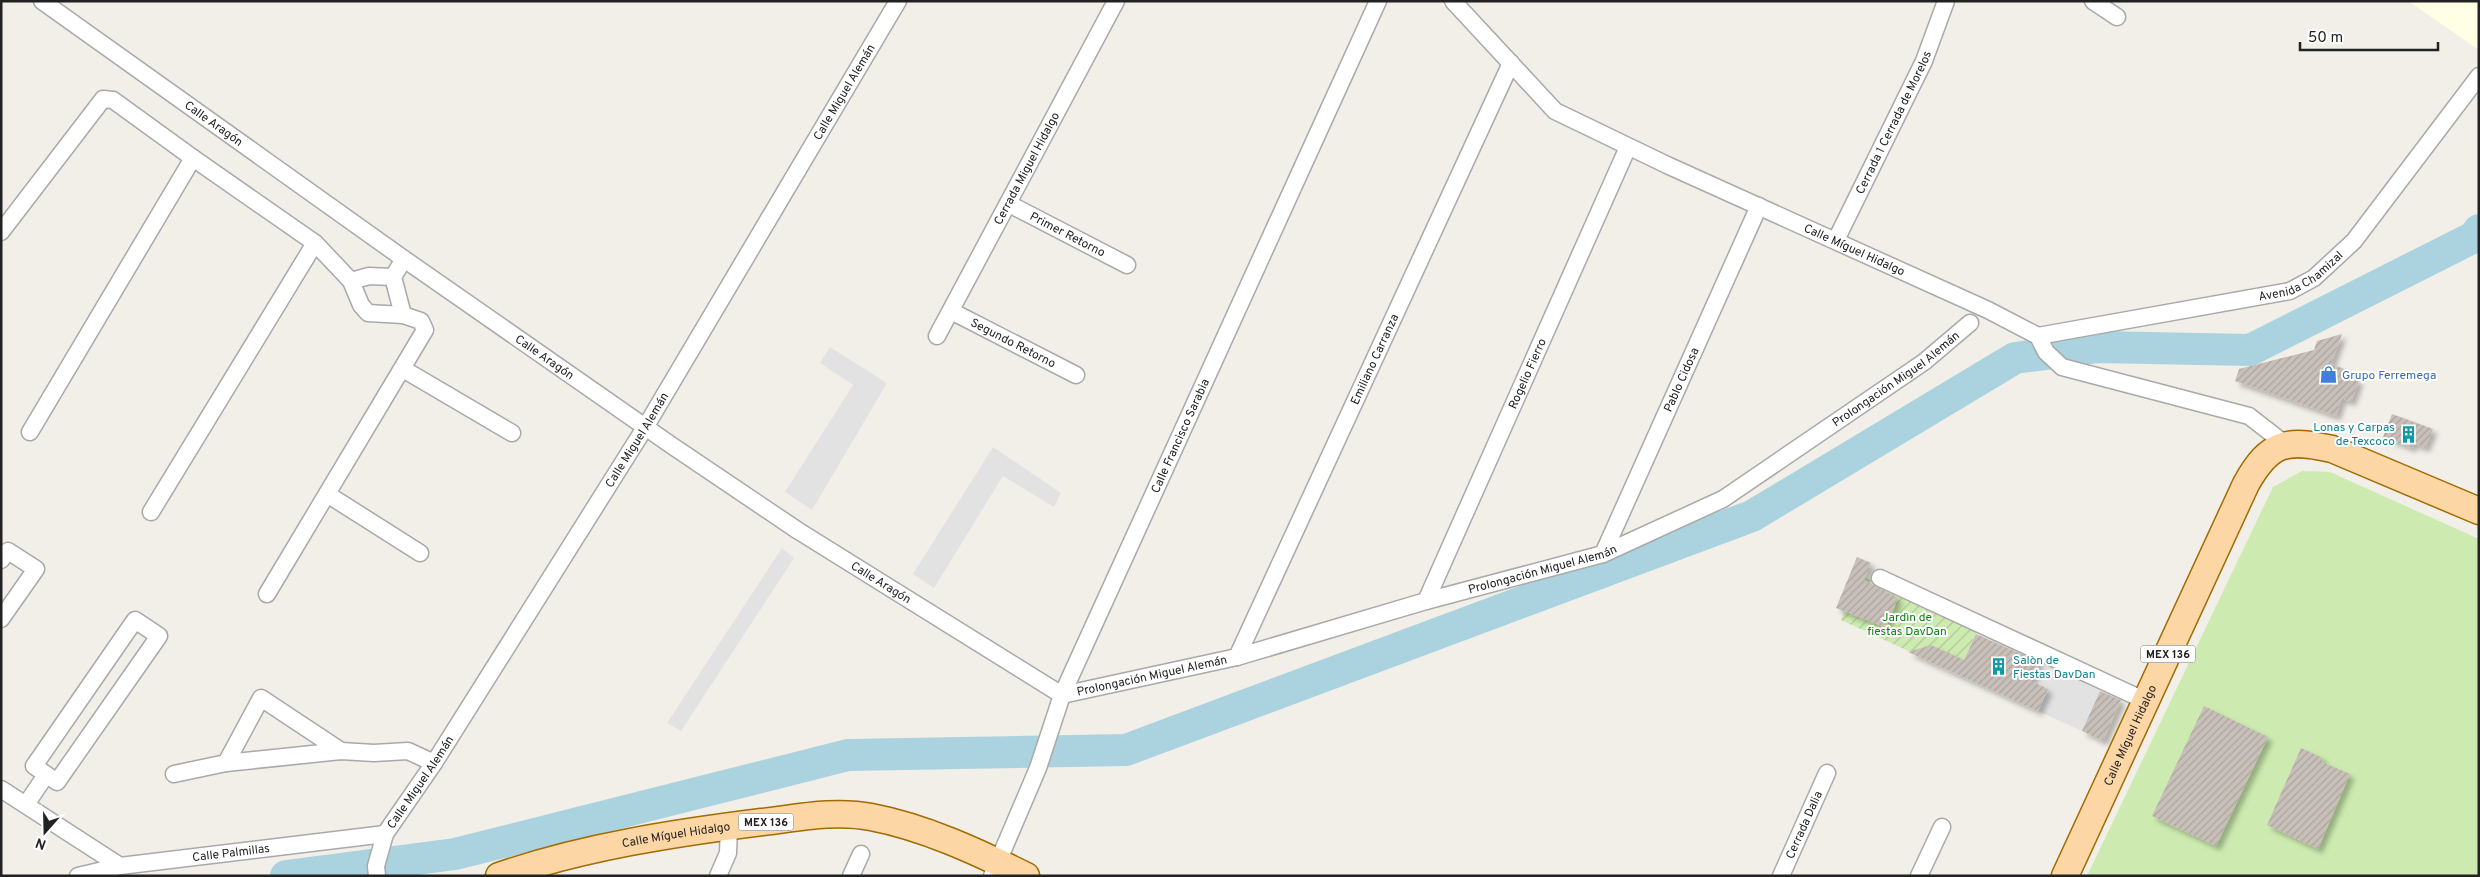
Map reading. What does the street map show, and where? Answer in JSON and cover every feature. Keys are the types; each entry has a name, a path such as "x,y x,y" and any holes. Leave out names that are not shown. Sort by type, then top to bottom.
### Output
{"main road":[{"path":"2285,444 2307,443 2332,449 2479,511"},
{"name":"Calle Míguel Hidalgo","path":"2065,876 2246,484 2255,468 2268,454 2285,444"},
{"name":"Calle Míguel Hidalgo","path":"499,876 535,864 667,836 729,826 834,814 870,816 913,828 996,869 1026,876"}],"street":[{"name":"Calle Aragón","path":"42,1 404,259 797,530 1062,695"},
{"name":"Calle Miguel Alemán","path":"377,876 376,866 385,834 434,763 646,426 898,1"},
{"name":"Cerrada Miguel Hidalgo","path":"937,336 1116,1"},
{"name":"Calle Francisco Sarabia","path":"996,869 1038,768 1062,695 1378,1"},
{"name":"Calle Míguel Hidalgo","path":"1453,1 1554,111 1628,147 1988,310 2038,336"},
{"name":"Cerrada 1 Cerrada de Morelos","path":"1836,240 1924,61 1946,1"},
{"path":"2093,1 2117,17"},
{"name":"Emiliano Carranza","path":"1237,657 1511,63"},
{"name":"Avenida Chamizal","path":"2038,336 2290,291 2314,278 2354,241 2479,76"},
{"path":"1,232 102,99 113,100 192,158 315,243 351,281 362,305 368,313 403,316 421,322 425,330 403,369 266,594"},
{"name":"Rogelio Fierro","path":"1426,602 1628,147"},
{"path":"30,432 192,158"},
{"name":"Primer Retorno","path":"1009,204 1127,265"},
{"name":"Pablo Cidosa","path":"1603,554 1759,206"},
{"path":"151,512 315,243"},
{"path":"403,316 393,277 404,259"},
{"path":"351,281 369,276 393,277"},
{"name":"Segundo Retorno","path":"951,311 1076,375"},
{"name":"Prolongación Miguel Alemán","path":"1062,695 1237,657 1426,602 1603,554 1723,499 1924,362 1970,323"},
{"path":"2038,336 2050,357 2062,367 2249,416 2285,444"},
{"path":"403,369 512,433"},
{"path":"327,494 420,553"},
{"path":"1,560 8,551 36,569 1,618"},
{"path":"1880,578 2146,700"},
{"path":"135,620 159,636 57,782 46,775 34,766 135,620"},
{"path":"226,763 261,698 341,751"},
{"path":"174,774 226,763 341,751 374,753 408,751 434,763"},
{"name":"Cerrada Dalia","path":"1781,876 1827,773"},
{"path":"27,804 46,775"},
{"path":"1,789 27,804 120,866"},
{"path":"718,876 728,853 729,826"},
{"path":"1919,876 1942,827"},
{"name":"Calle Palmillas","path":"78,876 120,866 385,834"},
{"path":"851,876 860,854"}],"shaded area":[{"path":"2408,1 2479,1 2479,50 2456,34"},
{"path":"830,347 887,383 812,510 785,492 853,385 820,363"},
{"path":"993,447 1061,493 1054,507 1003,476 934,588 913,574"},
{"path":"782,548 794,558 681,731 667,723"},
{"path":"2041,658 2102,686 2082,731 2038,711 2048,689 2031,681"}],"green space":[{"path":"2302,471 2330,472 2479,539 2479,876 2087,876 2273,487"},
{"name":"Jardìn de fiestas DavDan","path":"1860,575 1978,629 1964,660 1917,655 1841,620"}],"building":[{"path":"2342,334 2331,364 2352,372 2350,377 2359,380 2351,402 2342,398 2336,416 2235,381 2239,369 2314,350 2317,341"},
{"path":"2392,414 2433,429 2425,448 2413,443 2412,448 2383,437"},
{"path":"1857,557 1871,563 1864,580 1898,598 1886,628 1836,608"},
{"name":"Salòn de Fiestas DavDan","path":"1976,634 2039,662 2031,681 2048,689 2038,711 1908,652 1931,645 1964,660"},
{"path":"2100,691 2121,700 2103,741 2082,731"},
{"path":"2204,706 2268,737 2216,846 2152,816"},
{"path":"2301,748 2323,758 2322,762 2350,774 2318,849 2267,825"}],"waterway":[{"path":"286,876 455,854 848,755 1126,750 1752,516 2015,358 2098,347 2250,350 2474,237 2479,230"}],"place":[{"name":"Grupo Ferremega","path":"2328,375"},
{"name":"Lonas y Carpas de Texcoco","path":"2409,434"},
{"name":"Salòn de Fiestas DavDan","path":"1999,667"}]}
